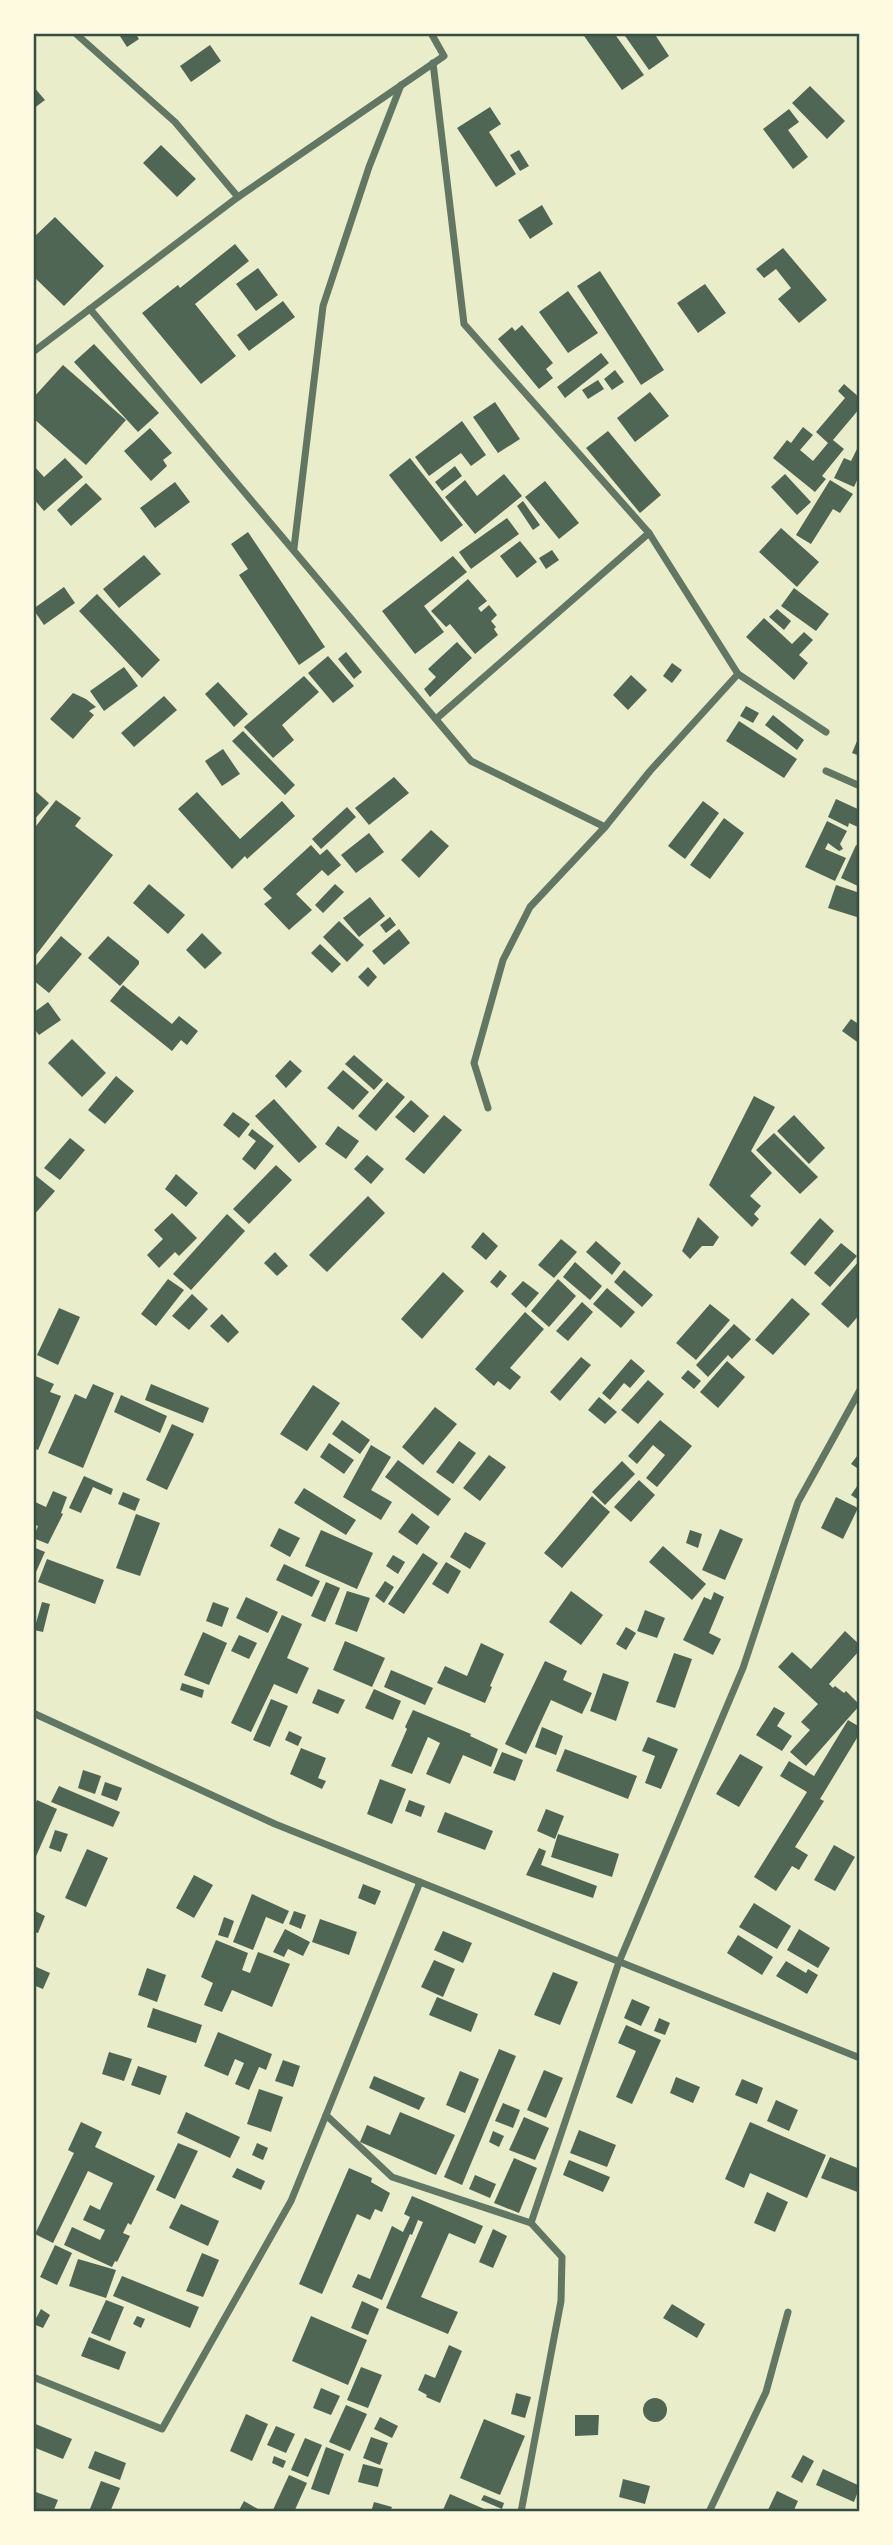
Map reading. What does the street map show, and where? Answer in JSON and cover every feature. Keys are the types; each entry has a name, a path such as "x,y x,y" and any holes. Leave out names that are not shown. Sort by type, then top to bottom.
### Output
{"street":[{"path":"75,33 175,122 238,197"},
{"path":"33,352 238,197 444,56 431,33"},
{"path":"433,63 464,324 649,533 738,674 826,733"},
{"path":"294,548 323,306 369,167 401,85"},
{"path":"90,309 471,761 605,827"},
{"path":"436,719 649,533"},
{"path":"488,1108 474,1063 503,960 530,907 605,827 650,771 738,674"},
{"path":"826,771 860,786"},
{"path":"531,2223 619,1962 743,1668 798,1502 860,1390"},
{"path":"33,1713 275,1824 860,2058"},
{"path":"33,2377 162,2428 291,2201 420,1882"},
{"path":"326,2115 392,2177 531,2223 562,2257 561,2301 521,2512"},
{"path":"709,2512 765,2392 788,2312"}],"building":[{"path":"118,33 135,33 139,39 127,47"},
{"path":"582,33 614,33 644,75 622,90"},
{"path":"623,33 654,33 669,56 649,70"},
{"path":"210,45 221,61 191,82 180,66"},
{"path":"33,86 45,100 33,109"},
{"path":"810,86 845,121 827,139 792,103"},
{"path":"490,107 501,124 489,132 516,174 496,187 457,128"},
{"path":"789,109 799,122 788,130 808,157 793,169 763,129"},
{"path":"161,145 196,179 177,197 143,163"},
{"path":"519,150 529,166 520,171 510,155"},
{"path":"542,205 553,224 530,239 518,220"},
{"path":"55,217 104,266 64,306 33,276 33,238"},
{"path":"235,244 249,261 195,304 236,356 201,384 142,313 178,285 180,288"},
{"path":"783,248 827,300 799,323 778,299 791,288 776,269 764,278 756,269"},
{"path":"258,268 278,295 256,311 236,284"},
{"path":"600,271 664,370 641,385 577,286"},
{"path":"705,284 726,313 698,333 677,303"},
{"path":"568,291 598,333 568,353 539,312"},
{"path":"283,301 295,317 249,351 237,335"},
{"path":"522,325 553,363 546,369 553,378 539,389 498,339 512,327 515,331"},
{"path":"94,344 159,413 138,432 74,362"},
{"path":"601,353 609,363 565,398 557,387"},
{"path":"63,365 126,420 86,465 33,418 33,398"},
{"path":"615,370 624,382 612,390 604,379"},
{"path":"598,380 604,389 588,399 582,390"},
{"path":"844,384 860,398 860,408 833,440 844,449 822,476 826,479 815,492 773,458 787,440 791,443 803,427 813,435 800,450 813,461 828,443 816,432 845,398 838,391"},
{"path":"650,392 669,416 635,442 617,418"},
{"path":"495,402 520,439 498,453 473,417"},
{"path":"462,421 486,455 471,466 461,453 429,476 415,457"},
{"path":"150,428 172,453 163,460 167,466 151,481 124,451"},
{"path":"608,431 661,495 640,513 586,448"},
{"path":"860,443 860,474 854,487 834,478 844,458 851,461"},
{"path":"65,458 83,477 44,511 33,498 33,465 44,477"},
{"path":"410,458 463,525 441,542 389,475"},
{"path":"455,466 462,476 442,491 435,482"},
{"path":"504,474 522,496 475,534 445,497 465,480 477,496"},
{"path":"785,474 811,502 797,515 771,487"},
{"path":"830,480 853,494 840,513 833,509 811,544 796,535"},
{"path":"545,481 579,523 559,539 525,497"},
{"path":"175,482 190,502 155,528 140,508"},
{"path":"86,483 102,499 71,526 57,510"},
{"path":"523,501 540,525 533,530 517,506"},
{"path":"507,518 519,534 471,569 459,552"},
{"path":"781,528 819,562 797,587 759,552"},
{"path":"248,532 325,647 299,665 239,575 248,569 231,544"},
{"path":"520,541 537,562 517,578 500,556"},
{"path":"552,550 559,560 546,569 539,558"},
{"path":"144,555 161,574 119,608 103,589"},
{"path":"453,556 467,572 424,606 444,632 415,654 382,611"},
{"path":"468,579 487,601 478,608 481,612 489,605 497,615 491,621 498,635 475,654 450,624 446,627 431,611"},
{"path":"64,587 75,603 44,625 33,609"},
{"path":"794,588 829,614 816,631 781,606"},
{"path":"97,594 160,660 142,678 79,611"},
{"path":"777,609 791,621 784,630 769,617"},
{"path":"764,618 792,644 804,632 813,640 799,655 808,663 794,680 746,637"},
{"path":"457,642 472,658 430,697 424,689 436,677 428,669"},
{"path":"346,652 362,672 354,679 338,659"},
{"path":"328,656 354,686 333,703 308,673"},
{"path":"672,663 682,670 672,683 663,676"},
{"path":"124,667 138,686 104,711 90,691"},
{"path":"631,675 647,690 628,710 613,695"},
{"path":"304,676 319,692 282,725 294,740 273,758 244,727"},
{"path":"218,682 248,714 234,727 205,694"},
{"path":"73,693 96,707 89,711 94,715 73,739 50,719"},
{"path":"164,696 177,710 134,747 121,733"},
{"path":"746,706 759,713 753,723 740,716"},
{"path":"773,715 804,740 797,750 765,725"},
{"path":"739,721 797,759 784,778 726,741"},
{"path":"243,731 295,785 285,795 232,741"},
{"path":"860,734 860,756 852,753"},
{"path":"223,749 240,774 222,786 205,761"},
{"path":"394,777 409,793 369,825 355,808"},
{"path":"33,789 49,803 33,821"},
{"path":"197,792 240,839 282,801 295,816 232,869 178,809"},
{"path":"836,799 860,810 860,828 849,823 848,827 828,817"},
{"path":"56,800 81,818 75,826 113,855 33,959 33,830"},
{"path":"703,801 719,813 685,859 668,846"},
{"path":"347,807 356,817 321,849 312,839"},
{"path":"724,818 744,833 710,879 690,865"},
{"path":"827,821 847,831 840,844 843,849 839,851 828,843 825,849 846,858 835,881 805,867"},
{"path":"431,830 449,846 419,878 401,860"},
{"path":"369,833 384,852 356,873 341,855"},
{"path":"311,845 320,855 327,849 341,865 328,876 322,870 296,894 312,910 289,930 264,904 272,898 263,889"},
{"path":"856,845 860,846 860,887 841,878"},
{"path":"149,884 185,915 168,934 133,903"},
{"path":"335,884 344,892 323,913 315,905"},
{"path":"836,885 860,893 860,918 828,908"},
{"path":"370,897 385,916 359,937 343,918"},
{"path":"390,917 396,925 386,933 380,925"},
{"path":"339,921 364,945 347,962 323,937"},
{"path":"399,929 410,943 384,965 372,951"},
{"path":"202,933 222,953 205,969 186,950"},
{"path":"61,936 82,954 49,993 33,980 33,969"},
{"path":"108,936 139,961 120,986 88,958"},
{"path":"320,944 341,964 332,973 311,953"},
{"path":"368,967 377,977 368,987 358,977"},
{"path":"123,985 172,1024 179,1016 198,1031 187,1045 181,1040 172,1051 110,1001"},
{"path":"48,1002 61,1020 39,1035 33,1027 33,1013"},
{"path":"851,1019 860,1025 860,1044 842,1031"},
{"path":"72,1039 106,1073 82,1097 48,1063"},
{"path":"354,1055 383,1080 374,1090 345,1064"},
{"path":"290,1060 302,1071 286,1088 275,1076"},
{"path":"343,1070 369,1092 353,1110 327,1088"},
{"path":"116,1076 134,1091 105,1124 88,1110"},
{"path":"387,1082 405,1097 376,1131 358,1116"},
{"path":"754,1096 775,1107 751,1151 772,1173 750,1196 761,1206 754,1214 759,1219 752,1227 709,1185"},
{"path":"274,1099 317,1147 299,1163 255,1116"},
{"path":"411,1100 429,1116 414,1133 395,1117"},
{"path":"233,1112 250,1124 239,1138 223,1125"},
{"path":"444,1115 462,1130 424,1174 405,1159"},
{"path":"794,1115 825,1148 809,1164 777,1131"},
{"path":"338,1126 359,1141 346,1159 325,1144"},
{"path":"252,1129 274,1146 255,1170 242,1159 256,1141 248,1135"},
{"path":"774,1133 818,1177 800,1194 756,1150"},
{"path":"70,1138 85,1150 60,1180 44,1168"},
{"path":"367,1155 384,1169 371,1184 354,1169"},
{"path":"276,1165 292,1180 249,1224 233,1209"},
{"path":"176,1174 198,1193 186,1207 165,1189"},
{"path":"35,1175 55,1191 33,1216 33,1177"},
{"path":"368,1196 385,1213 327,1272 309,1255"},
{"path":"172,1213 197,1238 179,1256 175,1252 159,1268 147,1255 163,1239 154,1230"},
{"path":"227,1214 245,1231 191,1290 173,1274"},
{"path":"698,1217 719,1237 713,1246 702,1246 690,1259 682,1251"},
{"path":"820,1218 834,1231 805,1266 790,1253"},
{"path":"483,1232 498,1246 486,1260 471,1247"},
{"path":"561,1239 577,1252 554,1278 538,1265"},
{"path":"596,1241 621,1263 612,1275 586,1252"},
{"path":"841,1243 857,1256 830,1287 814,1273"},
{"path":"275,1252 288,1266 277,1276 264,1263"},
{"path":"860,1260 860,1314 848,1328 821,1304"},
{"path":"575,1262 602,1286 590,1300 563,1277"},
{"path":"500,1270 507,1276 497,1288 490,1282"},
{"path":"624,1270 653,1295 642,1307 614,1282"},
{"path":"443,1272 464,1291 422,1339 401,1319"},
{"path":"168,1279 184,1290 156,1326 141,1314"},
{"path":"558,1279 576,1296 549,1327 531,1311"},
{"path":"523,1281 539,1293 526,1308 511,1294"},
{"path":"607,1288 635,1312 621,1328 593,1304"},
{"path":"192,1294 208,1309 189,1330 172,1316"},
{"path":"792,1298 810,1314 773,1355 755,1340"},
{"path":"582,1302 593,1312 568,1341 556,1331"},
{"path":"710,1304 730,1320 696,1360 676,1343"},
{"path":"59,1308 80,1317 58,1365 37,1355"},
{"path":"525,1312 544,1329 510,1368 521,1377 510,1390 498,1381 494,1386 475,1369"},
{"path":"222,1314 239,1332 228,1343 210,1326"},
{"path":"734,1324 751,1339 732,1359 728,1355 708,1377 696,1365"},
{"path":"581,1357 591,1365 560,1401 550,1392"},
{"path":"631,1359 645,1371 630,1388 624,1383 610,1400 602,1393"},
{"path":"727,1361 745,1377 718,1408 700,1392"},
{"path":"688,1370 701,1381 694,1389 681,1378"},
{"path":"33,1375 54,1384 50,1392 61,1396 38,1450 33,1448"},
{"path":"648,1380 664,1394 638,1424 621,1410"},
{"path":"93,1384 114,1393 83,1468 48,1453 75,1394 86,1399"},
{"path":"151,1384 209,1408 203,1423 145,1400"},
{"path":"313,1385 340,1403 307,1451 280,1434"},
{"path":"121,1395 167,1416 160,1433 114,1412"},
{"path":"599,1397 617,1412 605,1424 588,1410"},
{"path":"435,1407 457,1424 423,1465 402,1447"},
{"path":"342,1420 370,1440 360,1454 332,1434"},
{"path":"660,1420 692,1446 657,1487 646,1478 665,1455 653,1445 637,1464 628,1456"},
{"path":"172,1424 194,1434 167,1490 146,1480"},
{"path":"459,1441 476,1453 453,1484 436,1472"},
{"path":"329,1443 354,1460 344,1474 320,1457"},
{"path":"371,1445 391,1457 371,1490 392,1502 381,1520 343,1497"},
{"path":"860,1452 860,1470 851,1464"},
{"path":"489,1455 506,1467 480,1501 463,1488"},
{"path":"398,1460 451,1499 438,1516 385,1477"},
{"path":"622,1461 635,1474 605,1505 592,1492"},
{"path":"84,1476 113,1489 111,1495 93,1487 81,1513 69,1508"},
{"path":"639,1480 655,1495 631,1522 614,1507"},
{"path":"860,1482 860,1501 851,1495"},
{"path":"304,1488 356,1520 346,1535 294,1503"},
{"path":"53,1491 67,1497 61,1513 63,1514 48,1544 33,1538 38,1526 33,1524 33,1501 46,1507"},
{"path":"123,1492 140,1499 135,1511 118,1504"},
{"path":"592,1496 610,1512 562,1568 544,1553"},
{"path":"836,1497 858,1508 843,1539 821,1528"},
{"path":"412,1513 430,1527 417,1545 398,1532"},
{"path":"136,1514 160,1523 140,1576 116,1568"},
{"path":"279,1528 300,1538 290,1557 270,1546"},
{"path":"720,1529 743,1539 725,1580 702,1570"},
{"path":"321,1530 373,1553 357,1589 305,1566"},
{"path":"690,1530 702,1534 698,1548 686,1543"},
{"path":"465,1532 486,1543 470,1569 450,1557"},
{"path":"663,1546 706,1584 692,1600 649,1562"},
{"path":"33,1547 45,1552 36,1572 33,1570"},
{"path":"423,1553 438,1563 404,1614 388,1604"},
{"path":"393,1555 405,1562 398,1574 386,1566"},
{"path":"47,1559 104,1580 95,1604 38,1582"},
{"path":"446,1562 461,1571 448,1594 432,1584"},
{"path":"284,1564 320,1581 312,1597 276,1580"},
{"path":"385,1581 394,1587 384,1603 375,1596"},
{"path":"326,1582 340,1588 325,1622 311,1616"},
{"path":"347,1591 370,1598 357,1632 335,1624"},
{"path":"571,1591 603,1615 581,1645 549,1622"},
{"path":"714,1592 724,1597 709,1633 721,1639 713,1655 683,1640 704,1597 711,1600"},
{"path":"246,1597 278,1612 268,1633 236,1618"},
{"path":"42,1602 50,1604 43,1632 34,1630"},
{"path":"213,1602 229,1608 222,1627 206,1621"},
{"path":"645,1610 665,1618 657,1638 637,1631"},
{"path":"282,1615 302,1624 287,1658 309,1668 297,1694 274,1684 251,1732 231,1723"},
{"path":"626,1627 636,1633 626,1650 616,1644"},
{"path":"845,1631 860,1645 860,1650 829,1684 844,1693 846,1691 860,1705 806,1766 790,1752 810,1730 801,1722 818,1704 778,1667 792,1652 811,1669"},
{"path":"203,1632 227,1643 209,1685 184,1675"},
{"path":"239,1635 257,1643 249,1659 231,1651"},
{"path":"345,1641 385,1658 372,1687 333,1670"},
{"path":"481,1643 504,1654 485,1703 437,1683 445,1666 467,1676"},
{"path":"674,1653 692,1659 675,1708 656,1702"},
{"path":"545,1661 567,1671 563,1680 592,1693 582,1714 551,1700 526,1754 505,1744"},
{"path":"391,1670 433,1688 425,1705 384,1687"},
{"path":"603,1673 629,1682 616,1721 590,1711"},
{"path":"182,1683 204,1690 202,1698 180,1690"},
{"path":"318,1689 345,1700 338,1714 312,1703"},
{"path":"374,1689 401,1701 393,1720 365,1708"},
{"path":"271,1699 288,1706 270,1747 253,1740"},
{"path":"774,1707 785,1713 777,1726 792,1736 782,1751 756,1735"},
{"path":"413,1710 471,1734 470,1736 498,1749 491,1767 463,1755 450,1784 426,1774 440,1743 428,1737 412,1774 391,1766"},
{"path":"848,1720 860,1727 860,1733 820,1799 824,1801 795,1847 808,1855 799,1870 792,1866 776,1891 754,1877 807,1792 780,1776 789,1761 814,1776"},
{"path":"542,1727 563,1736 556,1755 535,1747"},
{"path":"289,1731 302,1737 298,1746 285,1740"},
{"path":"648,1737 678,1749 661,1789 645,1783 655,1756 642,1751"},
{"path":"301,1748 326,1758 318,1778 326,1781 322,1789 290,1774"},
{"path":"565,1749 637,1776 628,1799 556,1771"},
{"path":"502,1752 523,1760 515,1781 493,1773"},
{"path":"740,1754 763,1767 739,1807 716,1794"},
{"path":"83,1770 101,1776 95,1794 78,1788"},
{"path":"380,1779 406,1789 392,1824 367,1814"},
{"path":"105,1782 122,1788 117,1801 101,1795"},
{"path":"59,1786 120,1812 113,1827 51,1802"},
{"path":"37,1800 57,1809 33,1863 33,1808"},
{"path":"409,1800 425,1806 421,1817 405,1811"},
{"path":"546,1809 564,1816 555,1839 537,1831"},
{"path":"445,1812 493,1831 485,1850 437,1832"},
{"path":"55,1830 68,1834 61,1852 49,1848"},
{"path":"558,1834 619,1854 612,1877 551,1857"},
{"path":"834,1845 855,1857 835,1891 814,1880"},
{"path":"539,1848 546,1851 541,1865 597,1886 593,1898 526,1875"},
{"path":"87,1849 108,1858 86,1907 65,1898"},
{"path":"194,1875 213,1885 194,1918 176,1908"},
{"path":"363,1884 381,1891 375,1905 358,1898"},
{"path":"252,1894 289,1911 283,1924 266,1917 253,1950 233,1942"},
{"path":"754,1903 791,1926 777,1949 739,1927"},
{"path":"35,1911 45,1916 38,1933 33,1932"},
{"path":"294,1911 306,1915 301,1929 289,1924"},
{"path":"224,1917 234,1921 228,1938 218,1935"},
{"path":"320,1919 357,1932 349,1955 312,1942"},
{"path":"285,1929 310,1942 303,1956 288,1949 284,1957 273,1952"},
{"path":"799,1929 830,1948 818,1968 787,1950"},
{"path":"443,1931 472,1943 463,1963 434,1950"},
{"path":"738,1935 773,1957 762,1975 727,1953"},
{"path":"216,1940 248,1953 242,1970 250,1973 258,1952 290,1964 272,2007 232,1990 222,2012 204,2005 213,1983 201,1977"},
{"path":"434,1960 455,1969 443,1997 421,1987"},
{"path":"786,1961 806,1973 808,1969 818,1975 807,1994 776,1976"},
{"path":"34,1966 50,1973 43,1989 33,1985"},
{"path":"147,1968 166,1975 157,2002 138,1995"},
{"path":"553,1972 578,1982 560,2025 534,2015"},
{"path":"437,1997 478,2014 471,2032 429,2015"},
{"path":"632,1999 650,2007 641,2026 624,2018"},
{"path":"153,2008 202,2025 196,2043 147,2027"},
{"path":"659,2018 670,2023 665,2035 654,2031"},
{"path":"626,2025 661,2040 632,2104 616,2097 636,2051 618,2043"},
{"path":"218,2032 272,2054 266,2070 259,2067 249,2090 235,2084 244,2063 235,2059 228,2076 204,2066"},
{"path":"499,2049 516,2056 462,2185 444,2177"},
{"path":"109,2052 132,2059 124,2081 102,2074"},
{"path":"283,2060 300,2066 293,2087 275,2081"},
{"path":"138,2066 167,2076 160,2095 131,2085"},
{"path":"544,2070 563,2078 546,2118 527,2110"},
{"path":"460,2071 479,2079 465,2113 446,2105"},
{"path":"374,2076 425,2098 419,2110 369,2088"},
{"path":"676,2077 700,2087 693,2103 670,2093"},
{"path":"742,2079 763,2088 757,2104 735,2095"},
{"path":"259,2089 283,2097 271,2132 247,2124"},
{"path":"776,2100 798,2110 789,2131 767,2121"},
{"path":"503,2103 520,2110 513,2128 495,2121"},
{"path":"186,2112 240,2137 230,2158 177,2133"},
{"path":"400,2112 455,2135 436,2175 360,2142 367,2125 390,2135"},
{"path":"524,2117 549,2128 535,2160 509,2150"},
{"path":"81,2122 102,2132 95,2147 155,2176 131,2225 128,2223 123,2233 130,2236 112,2267 64,2245 72,2227 100,2240 105,2230 83,2220 90,2205 100,2210 113,2183 88,2171 53,2243 35,2234 74,2153 68,2150"},
{"path":"750,2122 826,2155 807,2198 750,2173 744,2188 725,2179"},
{"path":"579,2130 616,2145 607,2167 570,2153"},
{"path":"493,2131 504,2136 499,2147 489,2142"},
{"path":"178,2143 198,2151 175,2199 156,2190"},
{"path":"257,2143 268,2148 263,2160 252,2155"},
{"path":"830,2157 860,2169 860,2193 821,2178"},
{"path":"514,2158 537,2168 519,2213 494,2203"},
{"path":"569,2160 610,2177 603,2192 563,2175"},
{"path":"237,2168 265,2181 261,2190 232,2177"},
{"path":"349,2168 372,2178 371,2182 390,2193 382,2212 375,2209 370,2220 357,2214 322,2294 299,2284"},
{"path":"475,2175 496,2184 490,2198 469,2189"},
{"path":"767,2192 788,2202 775,2232 754,2223"},
{"path":"412,2196 483,2226 475,2244 449,2233 421,2297 458,2312 448,2334 386,2308 423,2222 418,2220 412,2235 410,2234 382,2300 352,2287 358,2274 370,2279 392,2226 403,2232 410,2217 404,2214"},
{"path":"181,2204 219,2221 208,2246 169,2228"},
{"path":"493,2229 507,2236 493,2268 479,2262"},
{"path":"55,2245 72,2253 57,2285 40,2277"},
{"path":"202,2253 219,2260 203,2297 186,2291"},
{"path":"78,2259 116,2270 106,2298 69,2286"},
{"path":"122,2276 199,2307 190,2328 113,2296"},
{"path":"106,2300 124,2307 110,2341 91,2333"},
{"path":"362,2301 379,2309 368,2335 351,2328"},
{"path":"672,2304 705,2324 697,2338 663,2318"},
{"path":"41,2309 50,2315 43,2328 33,2324"},
{"path":"137,2316 145,2319 141,2328 133,2324"},
{"path":"311,2316 367,2340 348,2385 292,2361"},
{"path":"89,2337 126,2352 119,2370 81,2356"},
{"path":"449,2345 462,2351 440,2403 418,2390 425,2374 435,2378"},
{"path":"361,2367 382,2375 368,2408 347,2400"},
{"path":"321,2388 340,2396 331,2415 313,2408"},
{"path":"516,2393 531,2397 525,2418 511,2414"},
{"path":"655,2398 666,2405 667,2410 660,2421 655,2422 644,2415 643,2410 650,2399"},
{"path":"346,2405 367,2414 350,2451 329,2442"},
{"path":"246,2414 268,2424 252,2461 230,2451"},
{"path":"575,2415 599,2415 598,2435 575,2436"},
{"path":"380,2417 398,2426 392,2438 374,2429"},
{"path":"484,2419 525,2436 500,2495 460,2478"},
{"path":"33,2423 72,2439 63,2459 33,2447"},
{"path":"276,2426 295,2434 286,2453 267,2445"},
{"path":"371,2437 388,2443 380,2465 363,2458"},
{"path":"305,2438 322,2445 308,2477 291,2470"},
{"path":"326,2447 344,2454 329,2495 311,2489"},
{"path":"95,2451 126,2463 120,2480 88,2468"},
{"path":"803,2455 814,2461 802,2483 791,2477"},
{"path":"274,2456 286,2461 283,2468 272,2463"},
{"path":"363,2464 383,2469 378,2487 358,2482"},
{"path":"823,2469 860,2486 854,2502 816,2485"},
{"path":"289,2475 307,2483 294,2512 272,2512"},
{"path":"623,2479 650,2486 645,2504 619,2497"},
{"path":"101,2481 120,2488 110,2512 90,2509"},
{"path":"33,2491 58,2500 53,2512 33,2512"},
{"path":"777,2491 798,2501 793,2512 767,2512"},
{"path":"450,2494 491,2512 442,2512"},
{"path":"484,2495 504,2503 502,2509 481,2500"},
{"path":"244,2501 263,2512 238,2512"},
{"path":"374,2502 392,2507 390,2512 371,2512"}]}
